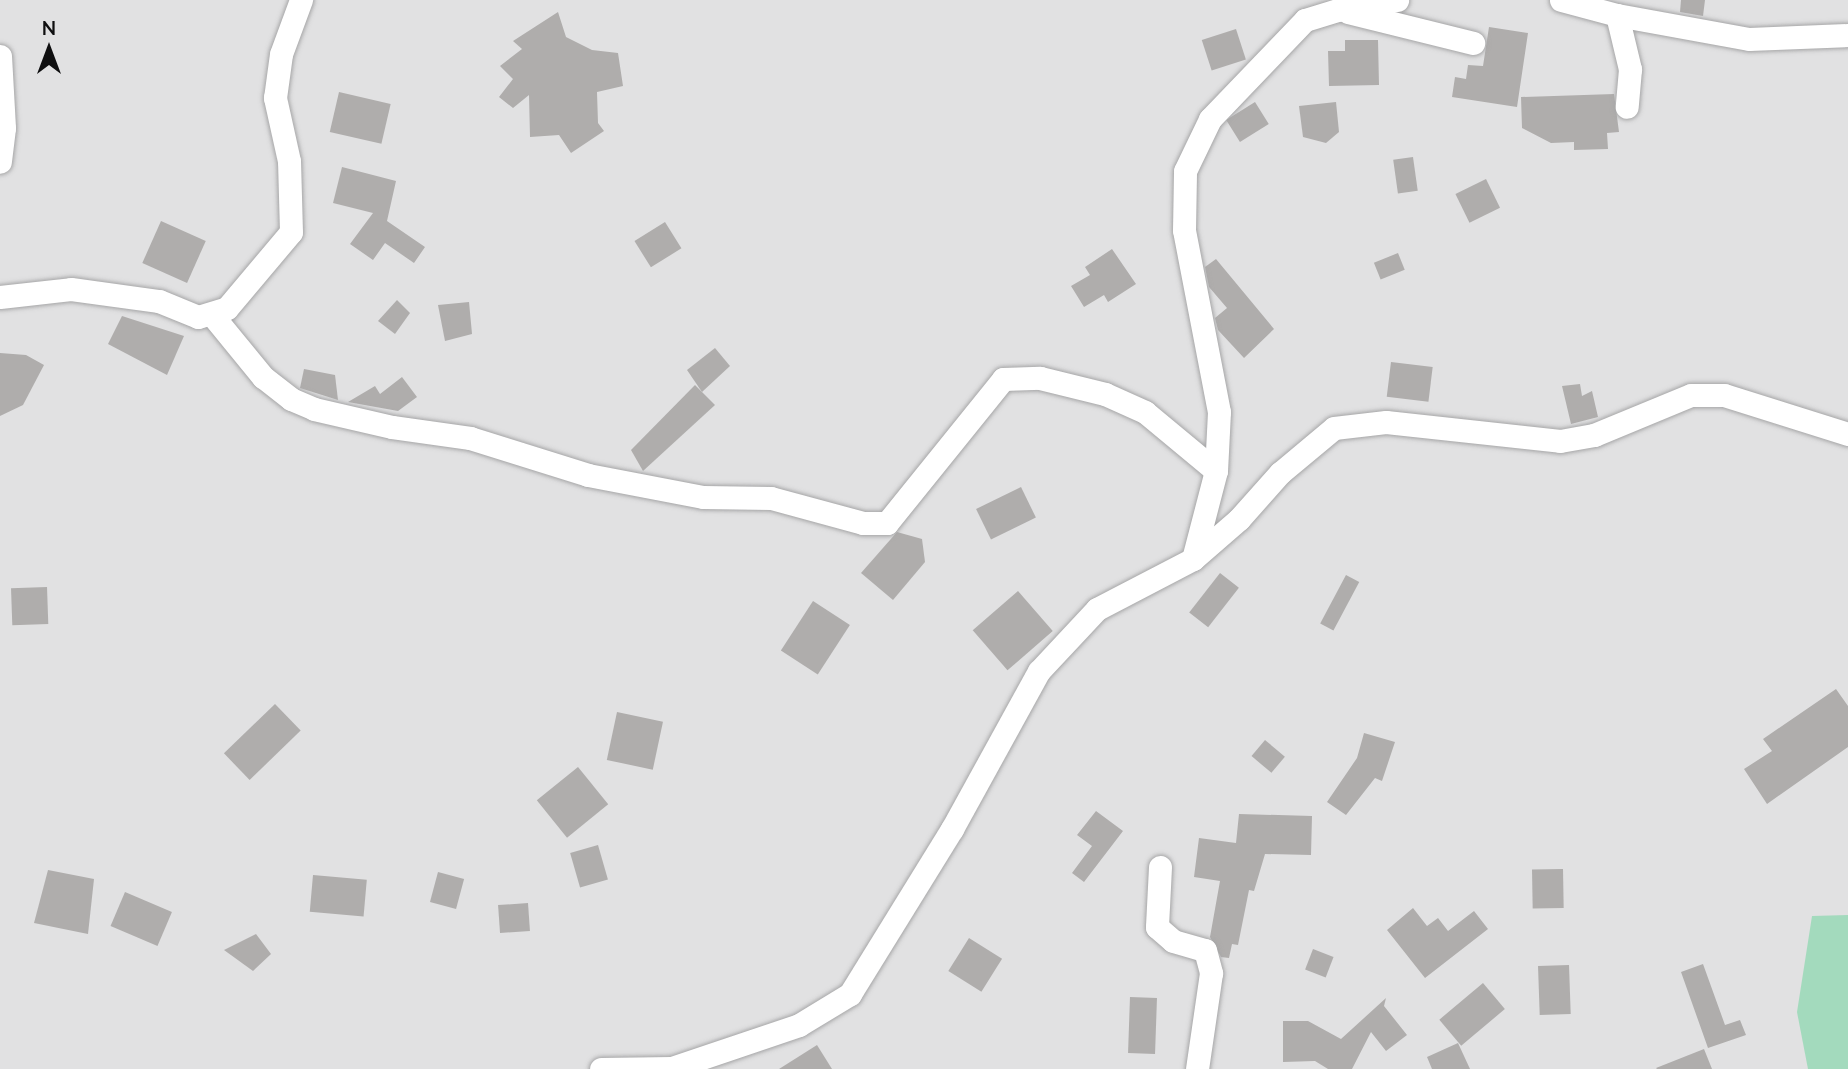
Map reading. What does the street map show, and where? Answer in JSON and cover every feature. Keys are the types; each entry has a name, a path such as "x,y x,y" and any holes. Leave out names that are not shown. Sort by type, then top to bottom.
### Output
{"street":[{"path":"0,298 72,289 159,301 198,317 213,316 227,308 290,232 289,161 275,98 281,54 300,0"},
{"path":"1193,559 1216,471 1219,412 1184,230 1185,171 1210,118 1305,20 1338,9 1397,0"},
{"path":"1561,0 1617,15 1749,39 1848,35"},
{"path":"1338,9 1473,43"},
{"path":"1617,15 1630,69 1627,107"},
{"path":"0,56 4,128 0,162"},
{"path":"213,316 263,377 291,399 314,409 392,427 470,438 588,475 704,496 771,498 863,523 887,523 1003,379 1040,378 1105,394 1145,412 1216,471"},
{"path":"601,1069 671,1068 799,1025 849,994 946,840 1040,671 1097,609 1193,559 1334,428 1354,423 1386,422 1560,440 1594,435 1691,395 1724,396 1848,434"},
{"path":"1160,867 1157,927 1173,941 1205,950 1211,973 1196,1069"}],"green space":[{"path":"1848,915 1848,1069 1808,1069 1797,1012 1812,916"}],"building":[{"path":"1681,0 1705,0 1703,16 1680,12"},
{"path":"558,12 566,37 592,50 618,53 623,86 597,92 598,123 604,131 571,153 559,135 530,137 529,95 513,108 499,97 513,79 500,66 522,49 513,41"},
{"path":"1489,27 1528,33 1517,107 1452,97 1455,77 1466,79 1468,65 1483,66"},
{"path":"1236,29 1246,59 1212,71 1202,40"},
{"path":"1345,40 1378,40 1379,85 1329,86 1328,51 1345,51"},
{"path":"339,92 391,104 381,144 330,132"},
{"path":"1614,94 1619,132 1607,133 1608,149 1574,150 1574,142 1551,143 1522,128 1521,97"},
{"path":"1255,102 1269,124 1240,142 1226,120"},
{"path":"1336,102 1339,132 1326,143 1303,137 1299,106"},
{"path":"1413,157 1418,191 1398,193 1393,160"},
{"path":"342,167 396,181 387,221 425,247 414,263 385,243 373,260 350,244 373,213 333,203"},
{"path":"1486,179 1500,208 1469,223 1455,194"},
{"path":"161,221 206,241 187,283 142,263"},
{"path":"665,222 681,248 651,267 634,241"},
{"path":"1112,249 1136,284 1108,302 1104,295 1084,307 1071,286 1090,275 1085,267"},
{"path":"1398,253 1405,270 1381,279 1374,263"},
{"path":"1216,259 1274,329 1244,358 1218,330 1215,318 1227,308 1209,287 1205,267"},
{"path":"397,300 410,313 395,334 378,321"},
{"path":"469,302 472,334 445,341 438,305"},
{"path":"122,316 184,336 167,375 108,344"},
{"path":"715,348 730,366 702,392 687,370"},
{"path":"0,353 26,355 44,365 23,405 0,416"},
{"path":"1391,362 1433,367 1428,402 1387,397"},
{"path":"304,369 335,375 338,400 300,388"},
{"path":"402,377 417,397 398,411 348,402 375,386 380,394"},
{"path":"1580,384 1582,396 1592,391 1598,417 1571,424 1562,386"},
{"path":"695,385 715,405 643,471 631,450"},
{"path":"1021,487 1036,518 991,539 976,509"},
{"path":"897,532 922,539 925,562 893,600 861,573"},
{"path":"1220,573 1239,588 1208,627 1189,612"},
{"path":"1346,575 1359,582 1333,631 1320,624"},
{"path":"47,587 48,624 12,625 11,588"},
{"path":"1018,591 1053,631 1007,670 973,630"},
{"path":"813,601 850,625 818,674 781,650"},
{"path":"1836,689 1848,706 1848,747 1767,804 1744,769 1772,751 1763,739"},
{"path":"275,704 301,731 250,780 224,753"},
{"path":"617,712 663,722 653,770 607,760"},
{"path":"1364,733 1395,742 1382,781 1375,778 1346,815 1327,802 1357,758"},
{"path":"1265,740 1285,757 1271,773 1252,756"},
{"path":"578,767 608,804 567,838 537,800"},
{"path":"1096,811 1123,831 1084,882 1072,873 1092,846 1077,835"},
{"path":"1239,814 1312,816 1311,855 1265,854 1254,891 1249,890 1238,945 1232,944 1229,958 1221,957 1210,937 1220,881 1194,877 1199,838 1236,843"},
{"path":"598,845 608,880 580,888 570,853"},
{"path":"1563,869 1564,908 1533,909 1532,870"},
{"path":"48,870 94,879 88,934 34,923"},
{"path":"438,872 464,879 456,909 430,902"},
{"path":"313,875 367,880 364,917 310,912"},
{"path":"125,892 172,912 157,946 111,926"},
{"path":"528,903 530,931 500,933 498,905"},
{"path":"1413,908 1427,926 1438,918 1448,931 1474,911 1488,929 1425,978 1387,930"},
{"path":"256,934 271,954 253,971 224,950"},
{"path":"969,938 1002,959 981,992 948,971"},
{"path":"1313,949 1334,957 1326,977 1305,970"},
{"path":"1703,964 1725,1025 1740,1020 1746,1035 1708,1048 1681,972"},
{"path":"1569,965 1571,1014 1540,1015 1538,966"},
{"path":"1483,983 1505,1009 1461,1046 1439,1020"},
{"path":"1130,997 1157,998 1155,1054 1128,1053"},
{"path":"1386,998 1384,1006 1407,1035 1386,1051 1371,1032 1352,1069 1328,1069 1315,1061 1283,1062 1283,1021 1308,1021 1341,1039"},
{"path":"1458,1043 1470,1069 1432,1069 1427,1057"},
{"path":"817,1045 832,1069 779,1069"},
{"path":"1704,1049 1712,1069 1656,1068"}]}
